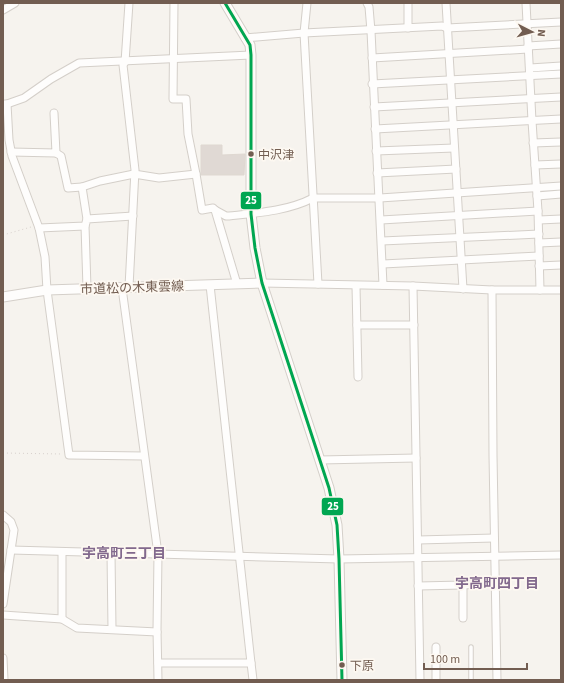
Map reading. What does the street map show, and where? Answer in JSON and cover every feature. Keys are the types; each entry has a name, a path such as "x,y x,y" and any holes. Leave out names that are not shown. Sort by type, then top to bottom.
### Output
{"street":[{"path":"3,10 15,3"},
{"path":"129,3 125,62 123,65 127,112 132,142 134,174 133,216 126,287 144,456 158,554 158,680"},
{"path":"174,3 174,99 186,99 188,134 202,210 213,208 226,216 282,209 306,202 313,198 380,198 561,186"},
{"path":"225,3 250,45 251,214 255,248 262,283 329,488 337,525 342,680"},
{"path":"308,3 304,33 318,284"},
{"path":"367,3 369,7 371,31 372,84 376,129 377,174 380,198 383,286"},
{"path":"408,3 408,28"},
{"path":"446,3 462,289"},
{"path":"526,3 533,143 539,220 540,290"},
{"path":"245,38 304,33 371,31 442,26 447,28 561,22"},
{"path":"372,58 528,48 561,44"},
{"path":"144,456 69,454 46,290 45,257 38,227 11,152 5,104 24,98 51,79 79,63 173,60 251,55"},
{"path":"372,84 450,80 530,72 561,66"},
{"path":"530,72 561,74"},
{"path":"374,107 561,98"},
{"path":"54,113 56,153"},
{"path":"376,129 561,119"},
{"path":"533,143 561,142"},
{"path":"376,151 454,148"},
{"path":"11,152 56,153 61,156 68,188 82,187 134,174 158,178 196,174"},
{"path":"535,165 561,164"},
{"path":"377,174 456,169"},
{"path":"82,187 86,223 87,288"},
{"path":"537,196 561,194"},
{"path":"215,210 237,284"},
{"path":"381,220 538,211"},
{"path":"38,227 86,223 133,216"},
{"path":"539,220 561,219"},
{"path":"382,241 539,234"},
{"path":"539,243 561,242"},
{"path":"383,264 539,256"},
{"path":"539,266 561,265"},
{"path":"262,283 413,286 492,290 561,290"},
{"name":"市道松の木東雲線","path":"3,297 46,290 262,283"},
{"path":"210,285 253,680"},
{"path":"356,286 358,377"},
{"path":"413,286 420,680"},
{"path":"492,290 497,680"},
{"path":"357,325 414,325"},
{"path":"320,460 416,458"},
{"path":"3,515 13,526 3,604"},
{"path":"418,540 494,538"},
{"path":"11,550 339,559 561,555"},
{"path":"62,552 62,619"},
{"path":"111,553 112,629"},
{"path":"418,586 496,583"},
{"path":"462,585 463,618"},
{"path":"3,615 62,619 77,628 157,632"},
{"path":"436,647 436,680"},
{"path":"3,658 4,680"},
{"path":"158,663 251,663"}],"lane":[{"path":"471,647 471,680"}],"path":[{"path":"3,235 38,227"},
{"path":"3,452 69,454"}],"building":[{"path":"201,145 222,145 222,155 245,154 244,175 201,175"}],"transit line":[{"name":"25","path":"225,3 250,45 251,214 255,248 262,283 329,488 337,525 342,680"}],"place":[{"name":"中沢津","path":"251,154"},
{"name":"下原","path":"342,665"}],"district":[{"name":"宇高町三丁目","path":"124,553"},
{"name":"宇高町四丁目","path":"497,583"}]}
